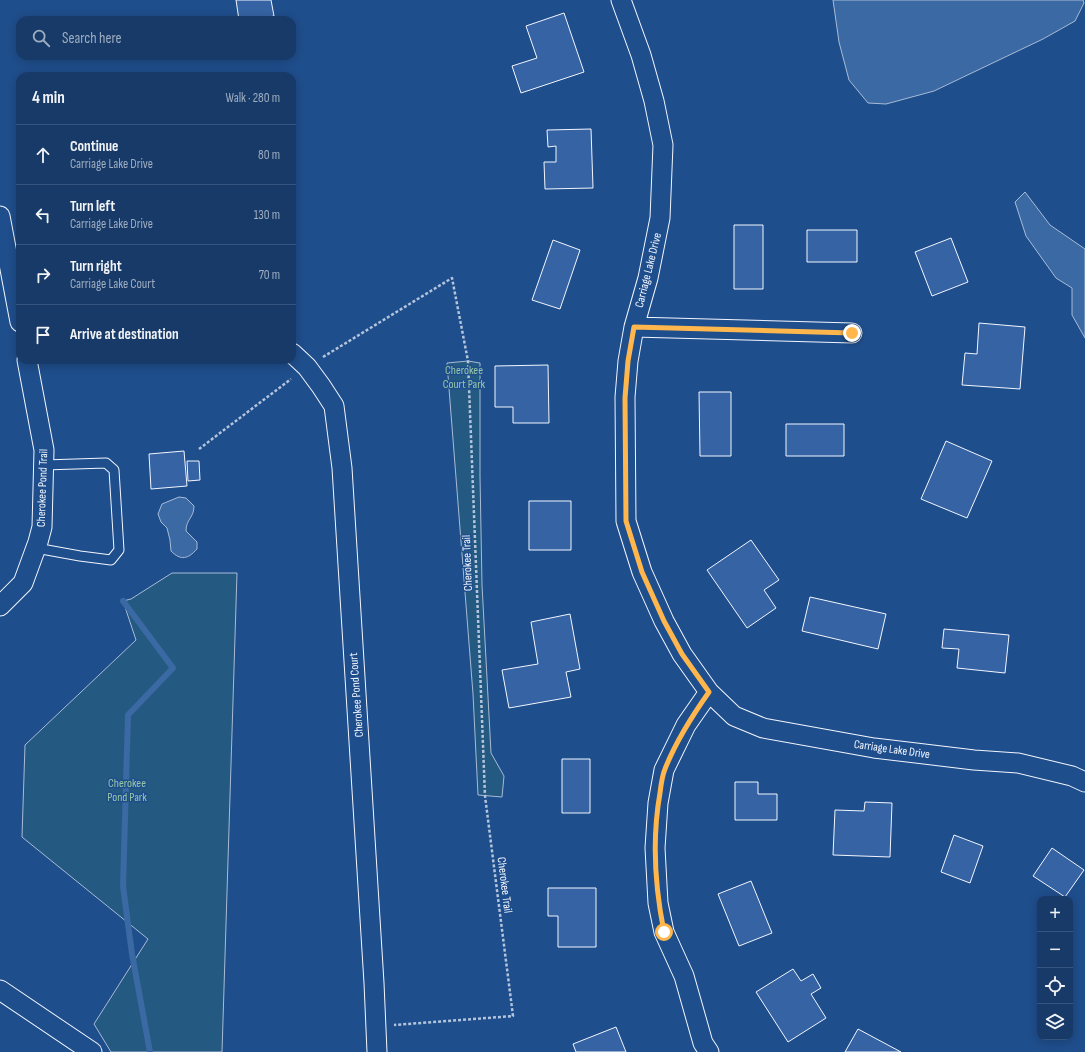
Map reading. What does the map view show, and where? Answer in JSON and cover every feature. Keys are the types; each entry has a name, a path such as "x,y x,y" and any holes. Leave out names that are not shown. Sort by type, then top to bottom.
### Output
{"street":[{"name":"Carriage Lake Drive","path":"621,0 641,55 654,100 663,145 660,218 648,278 634,327 628,361 625,398 626,521 642,572 664,621 682,654 709,692 734,716 763,728 874,748 974,760 1018,763 1072,776 1085,782"},
{"path":"0,216 16,301"},
{"path":"634,327 852,333"},
{"name":"Cherokee Pond Court","path":"296,357 307,367 334,406 342,468 377,1052"},
{"name":"Cherokee Pond Trail","path":"0,606 23,583 42,527 44,450 28,364"},
{"path":"709,692 686,725 664,770 658,803 655,848 658,903 664,932 684,976 704,1043 709,1052"},
{"path":"0,990 92,1052"}],"lane":[{"path":"36,548 111,560 119,550 114,470 106,463 44,464"}],"path":[{"name":"Cherokee Trail","path":"200,449 307,367 452,278 468,360 485,796 513,1016 376,1026"}],"green space":[{"name":"Cherokee Court Park","path":"468,361 480,363 482,585 491,753 504,776 502,797 478,795 473,694 447,363"},
{"name":"Cherokee Pond Park","path":"172,573 237,573 222,1052 111,1052 94,1024 148,939 22,837 25,745 136,640 123,601 131,599"}],"shaded area":[{"path":"833,0 1083,0 1084,3 1075,21 1043,39 934,91 886,104 868,103 849,80 839,42"},
{"path":"1025,192 1050,225 1085,249 1085,338 1072,315 1072,288 1056,278 1026,236 1015,202"},
{"path":"179,497 186,498 194,506 193,513 186,527 186,531 197,542 197,549 191,555 184,558 171,551 167,528 161,522 158,514 162,504"}],"building":[{"path":"236,0 271,0 274,16 238,16"},
{"path":"564,13 584,72 521,93 512,66 537,58 526,26"},
{"path":"591,129 593,188 545,189 544,162 556,162 556,146 548,147 547,130"},
{"path":"734,225 763,225 763,289 734,289"},
{"path":"807,230 857,230 857,262 807,262"},
{"path":"951,238 968,282 932,296 915,252"},
{"path":"553,240 580,250 560,309 532,300"},
{"path":"979,323 1025,327 1020,389 962,385 965,353 977,354"},
{"path":"548,365 549,423 513,423 513,407 495,407 495,366"},
{"path":"699,392 731,392 731,456 700,456"},
{"path":"786,424 844,424 844,456 786,456"},
{"path":"946,441 992,461 967,518 921,499"},
{"path":"184,451 187,486 151,489 149,454"},
{"path":"187,461 199,461 200,480 188,481"},
{"path":"529,501 571,501 571,550 529,550"},
{"path":"751,540 779,580 764,590 776,608 747,628 707,570"},
{"path":"810,597 886,614 878,649 802,631"},
{"path":"570,614 580,669 566,672 571,697 509,708 502,670 538,664 531,622"},
{"path":"944,629 1009,635 1005,673 957,668 959,649 942,648"},
{"path":"562,759 590,759 590,813 562,813"},
{"path":"735,782 758,782 758,794 777,794 777,820 735,820"},
{"path":"865,802 892,803 890,857 833,855 835,810 864,811"},
{"path":"954,835 983,846 970,883 941,872"},
{"path":"1052,848 1084,870 1066,896 1033,876"},
{"path":"751,881 772,933 739,946 718,894"},
{"path":"548,888 596,888 596,947 558,947 558,916 548,916"},
{"path":"793,969 801,981 813,974 821,988 811,994 826,1018 788,1042 756,992"},
{"path":"616,1027 626,1052 576,1052 573,1044"},
{"path":"858,1029 901,1052 845,1052"}],"waterway":[{"path":"123,601 173,668 128,715 123,886 132,954 150,1052"}],"route":[{"path":"664,932 658,903 655,848 658,803 664,770 686,725 709,692 682,654 664,621 642,572 626,521 625,398 628,361 634,327 852,333"}]}
